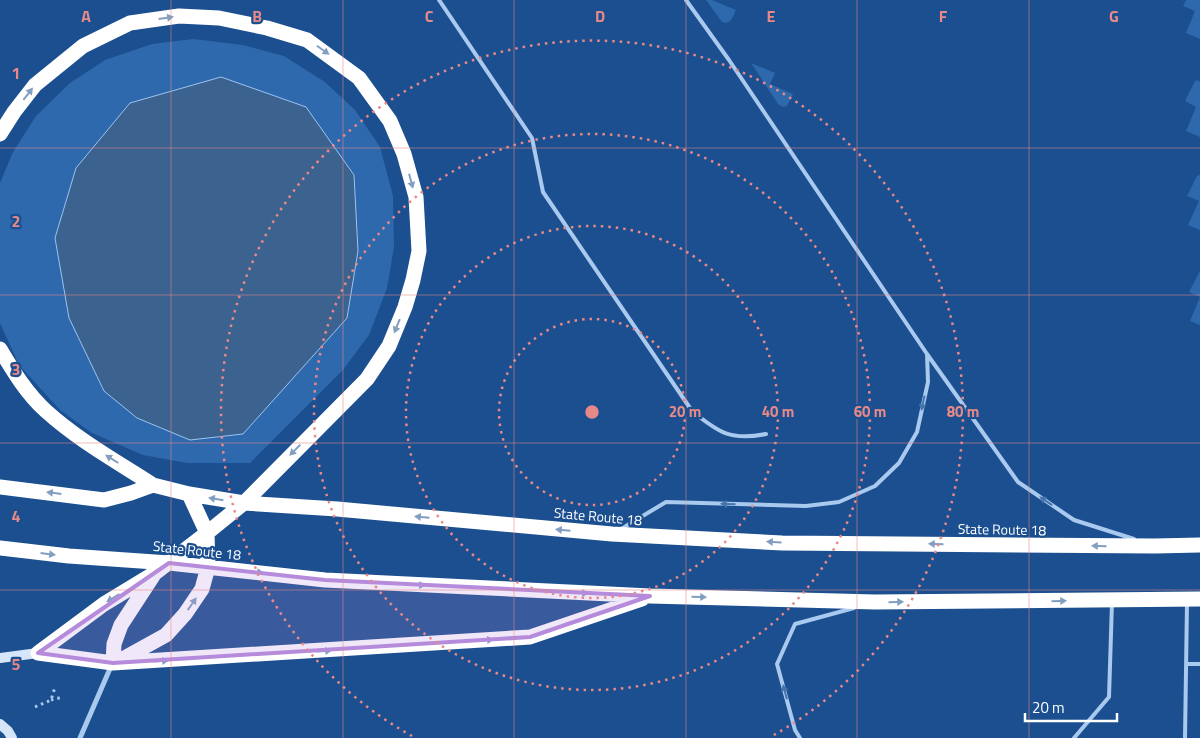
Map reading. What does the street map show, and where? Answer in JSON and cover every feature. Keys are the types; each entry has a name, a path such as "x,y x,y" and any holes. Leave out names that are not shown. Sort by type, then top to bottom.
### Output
{"highway":[{"path":"0,134 35,85 84,46 130,23 179,16 219,18 267,28 307,40 359,78 390,121 404,154 416,197 418,251 413,280 405,307 389,346 367,379 244,503 208,533 155,572 104,604 38,653"},
{"name":"State Route 18","path":"0,349 18,378 44,410 83,441 153,484 189,494 244,503 337,509 612,534 782,543 1200,545"},
{"path":"0,487 104,500 131,493 153,484"},
{"path":"113,663 166,635 185,614 202,590 208,567 208,533 189,494"},
{"name":"State Route 18","path":"0,548 69,556 168,563 325,580 650,596 875,602 1193,599"},
{"path":"113,663 114,644 121,625 155,572"},
{"path":"38,653 113,663 530,638 650,596"}],"street":[{"path":"0,658 38,653"},
{"path":"80,738 113,663"},
{"path":"0,724 8,731 12,738"}],"lane":[{"path":"439,0 532,138 543,192 692,411 709,425 729,436 748,437 766,434"},
{"path":"686,0 729,60 927,354 1018,482 1074,520 1155,546"},
{"path":"612,534 666,502 806,506 839,502 875,486 899,463 918,432 928,382 927,354"},
{"path":"1185,738 1186,664 1193,599"},
{"path":"1074,738 1109,697 1112,600"},
{"path":"800,738 795,730 777,664 795,624 875,602"},
{"path":"1186,664 1200,664"}],"path":[{"path":"51,700 55,687"},
{"path":"35,707 63,697"}],"highlighted area":[{"path":"169,563 325,580 650,596 530,637 113,663 38,653"}],"shaded area":[{"path":"706,0 712,0 736,10 731,20 725,23 722,22"},
{"path":"1186,0 1200,0 1200,39 1186,33 1195,11 1183,6"},
{"path":"193,39 243,45 284,56 325,82 355,110 380,147 393,196 394,247 387,288 369,335 342,371 250,463 187,463 143,455 92,433 60,410 19,365 0,323 0,183 13,152 36,116 70,83 105,60 152,44"},
{"path":"751,63 775,73 770,84 793,94 787,106 783,107 778,104"},
{"path":"221,77 306,107 354,175 358,251 347,318 243,434 190,440 137,418 104,391 69,318 55,238 76,168 130,103"},
{"path":"1198,80 1200,82 1200,137 1186,131 1196,107 1185,101 1195,81"},
{"path":"1200,175 1200,230 1188,225 1199,201 1187,196 1197,176"},
{"path":"1200,271 1200,297 1189,292"},
{"path":"1200,297 1200,325 1190,321"}]}
